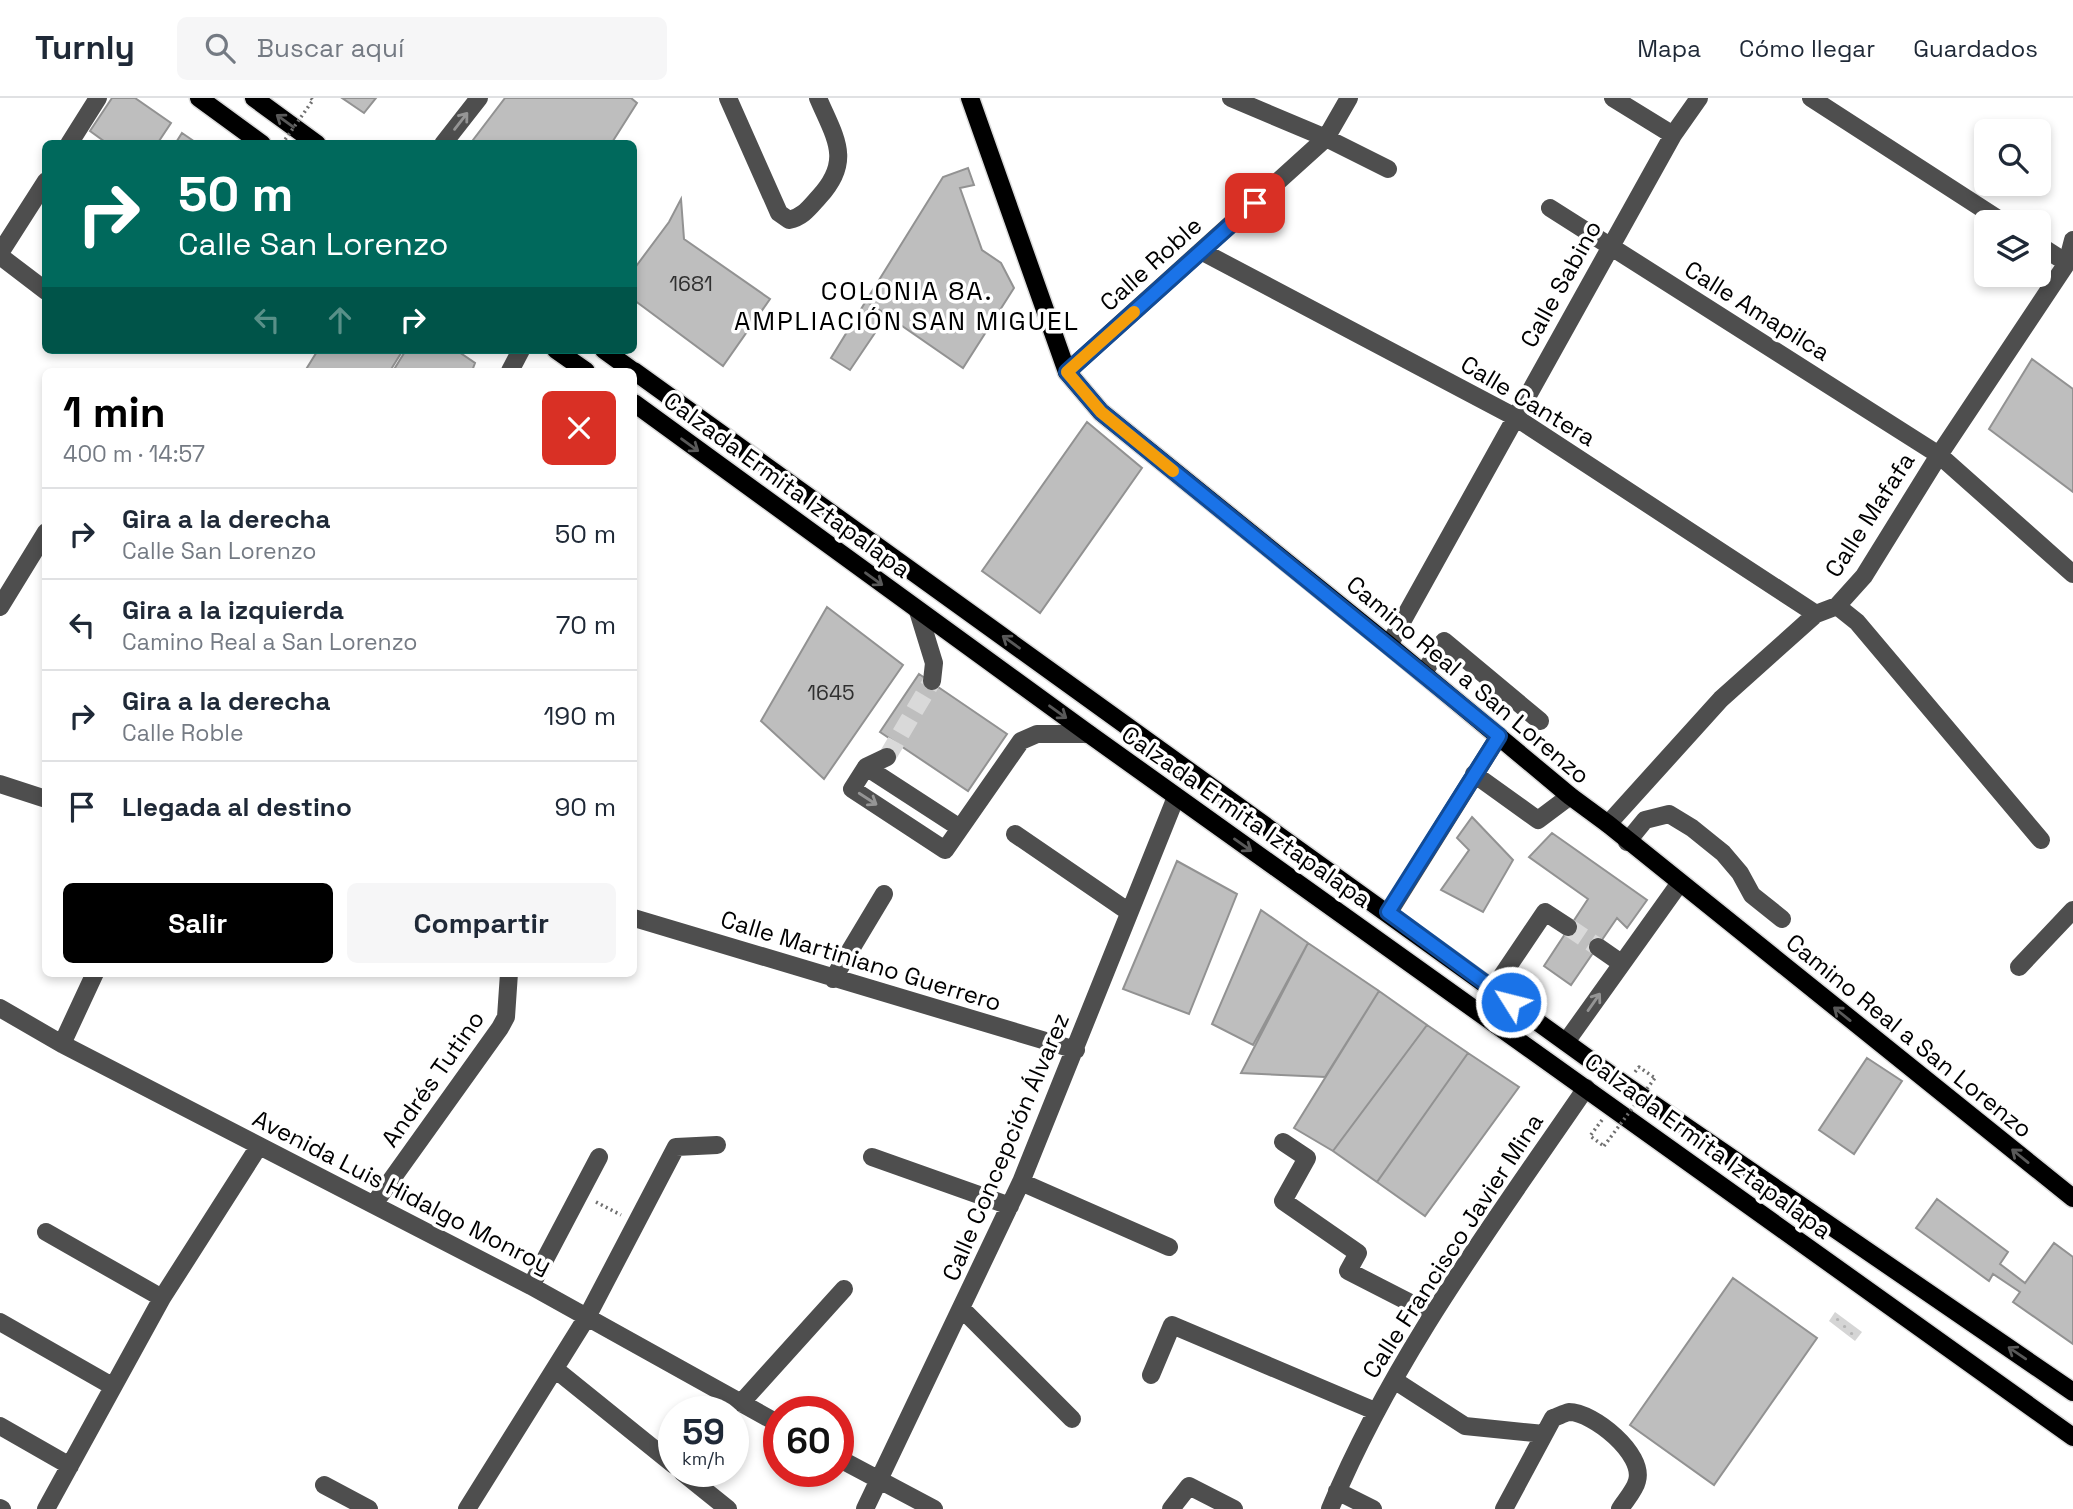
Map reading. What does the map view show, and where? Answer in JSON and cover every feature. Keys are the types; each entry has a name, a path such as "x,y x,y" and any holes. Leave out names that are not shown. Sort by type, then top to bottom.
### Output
{"main road":[{"path":"199,98 257,140"},
{"path":"254,98 312,140"},
{"name":"Camino Real a San Lorenzo","path":"970,98 1067,372 1101,412 1389,645 1570,796 2073,1198"},
{"path":"562,354 582,368"},
{"name":"Calzada Ermita Iztapalapa","path":"610,354 629,368"},
{"name":"Calzada Ermita Iztapalapa","path":"637,374 1566,1042 2073,1392"},
{"name":"Calzada Ermita Iztapalapa","path":"637,408 1176,797 2073,1437"}],"street":[{"path":"72,140 98,98"},
{"path":"446,140 478,98"},
{"path":"728,98 779,213 789,220 800,218 829,187 839,164 840,150 818,98"},
{"path":"1231,98 1326,138 1388,169"},
{"name":"Calle Roble","path":"1067,372 1326,138 1349,98"},
{"path":"1613,98 1673,135"},
{"name":"Calle Sabino","path":"1389,645 1609,247 1673,135 1699,98"},
{"path":"1811,98 1984,210"},
{"path":"42,187 0,255 42,288"},
{"name":"Calle Amapilca","path":"1549,208 1939,455 2073,574"},
{"name":"Calle Mafafa","path":"1608,824 1721,699 1816,614 1837,606 1864,576 1939,455 2070,259 2073,240"},
{"path":"2051,250 2070,259"},
{"name":"Calle Cantera","path":"1201,251 1515,417 1816,614"},
{"path":"0,607 6,582 42,537"},
{"path":"1837,606 1857,622 2041,840"},
{"path":"918,611 934,663 932,681"},
{"path":"1423,674 1444,641 1540,722"},
{"path":"887,757 866,767 852,789 945,850 1021,741 1037,734 1089,734"},
{"path":"1388,912 1499,736"},
{"path":"866,767 960,828"},
{"path":"1475,774 1538,820 1570,796"},
{"path":"0,784 42,798"},
{"name":"Calle Concepción Álvarez","path":"865,1509 1021,1182 1176,797"},
{"path":"1627,842 1645,820 1669,814 1692,828 1723,853 1740,873 1752,895 1782,919"},
{"path":"1014,834 1129,912"},
{"path":"1566,1042 1679,884"},
{"path":"833,979 884,894"},
{"path":"2019,967 2073,910"},
{"path":"1493,989 1545,912 1568,927"},
{"name":"Calle Martiniano Guerrero","path":"637,919 1076,1050"},
{"path":"1598,947 1621,963"},
{"path":"62,1044 93,977"},
{"name":"Andrés Tutino","path":"374,1204 500,1028 506,1017 509,977"},
{"name":"Avenida Luis Hidalgo Monroy","path":"0,1008 62,1044 531,1286 728,1396"},
{"name":"Calle Francisco Javier Mina","path":"1330,1509 1376,1412 1432,1314 1586,1088"},
{"path":"1283,1142 1307,1158 1283,1202 1358,1252 1348,1271 1432,1314"},
{"path":"467,1509 587,1317 676,1147 717,1145"},
{"path":"46,1509 162,1298 259,1146"},
{"path":"531,1286 599,1157"},
{"path":"872,1157 1010,1206"},
{"path":"1021,1182 1169,1247"},
{"path":"46,1232 162,1298"},
{"path":"747,1396 844,1289"},
{"path":"962,1309 1072,1419"},
{"path":"0,1322 112,1387"},
{"path":"1151,1375 1172,1325 1376,1412"},
{"path":"555,1369 658,1452"},
{"path":"1394,1380 1465,1426 1544,1434"},
{"path":"1504,1509 1553,1419 1569,1412 1591,1420 1626,1445 1636,1459 1638,1480 1620,1509"},
{"path":"0,1426 69,1466"},
{"path":"854,1467 934,1509"},
{"path":"324,1485 369,1509"},
{"path":"1171,1509 1189,1486 1234,1509"},
{"path":"699,1487 720,1506"},
{"path":"1338,1491 1373,1509"}],"path":[{"path":"285,140 312,99"},
{"path":"1590,1136 1604,1146 1655,1078 1639,1066"},
{"path":"580,1193 638,1224"}],"shaded area":[{"path":"1835,1312 1862,1332 1855,1341 1829,1321"}],"building":[{"path":"112,98 135,98 171,123 160,140 102,140 90,131"},
{"path":"342,98 376,98 364,113"},
{"path":"505,98 631,98 637,103 614,140 473,140"},
{"path":"182,133 192,140 178,140"},
{"path":"968,168 974,185 960,188 982,250 1001,263 1014,288 963,368 866,301 943,177"},
{"path":"681,199 684,239 770,299 723,366 637,302 637,265 669,222"},
{"path":"866,301 887,315 850,370 831,358"},
{"path":"316,354 401,354 392,368 307,368"},
{"path":"404,354 462,354 475,363 473,368 395,368"},
{"path":"2032,359 2073,389 2073,492 1989,429"},
{"path":"1087,422 1142,468 1040,613 982,571"},
{"path":"827,607 903,665 824,779 761,721"},
{"path":"919,674 1007,734 968,791 880,732"},
{"path":"1472,817 1513,860 1483,912 1441,890 1469,850 1457,838"},
{"path":"1552,833 1647,900 1627,928 1617,918 1571,985 1544,966 1588,899 1529,857"},
{"path":"1177,861 1237,894 1189,1014 1123,989"},
{"path":"1261,910 1308,943 1253,1045 1212,1024"},
{"path":"1308,943 1379,991 1325,1077 1241,1073"},
{"path":"1379,991 1427,1025 1333,1151 1294,1128"},
{"path":"1427,1025 1468,1053 1377,1182 1333,1151"},
{"path":"1468,1053 1519,1087 1425,1216 1377,1182"},
{"path":"1867,1058 1902,1081 1854,1154 1819,1130"},
{"path":"1937,1199 2008,1252 2000,1264 2025,1283 2054,1243 2073,1257 2073,1344 2013,1302 2020,1292 1993,1274 1989,1281 1916,1228"},
{"path":"1733,1278 1817,1338 1714,1485 1630,1425"}],"tunnel":[{"path":"887,757 932,681"},
{"path":"1568,927 1598,947"}],"slow traffic":[{"path":"1134,312 1067,372 1101,412 1173,471"}],"district":[{"name":"COLONIA 8A. AMPLIACIÓN SAN MIGUEL","path":"907,306"}],"route":[{"path":"1255,203 1067,372 1101,412 1499,736 1388,912 1511,1002"}]}
